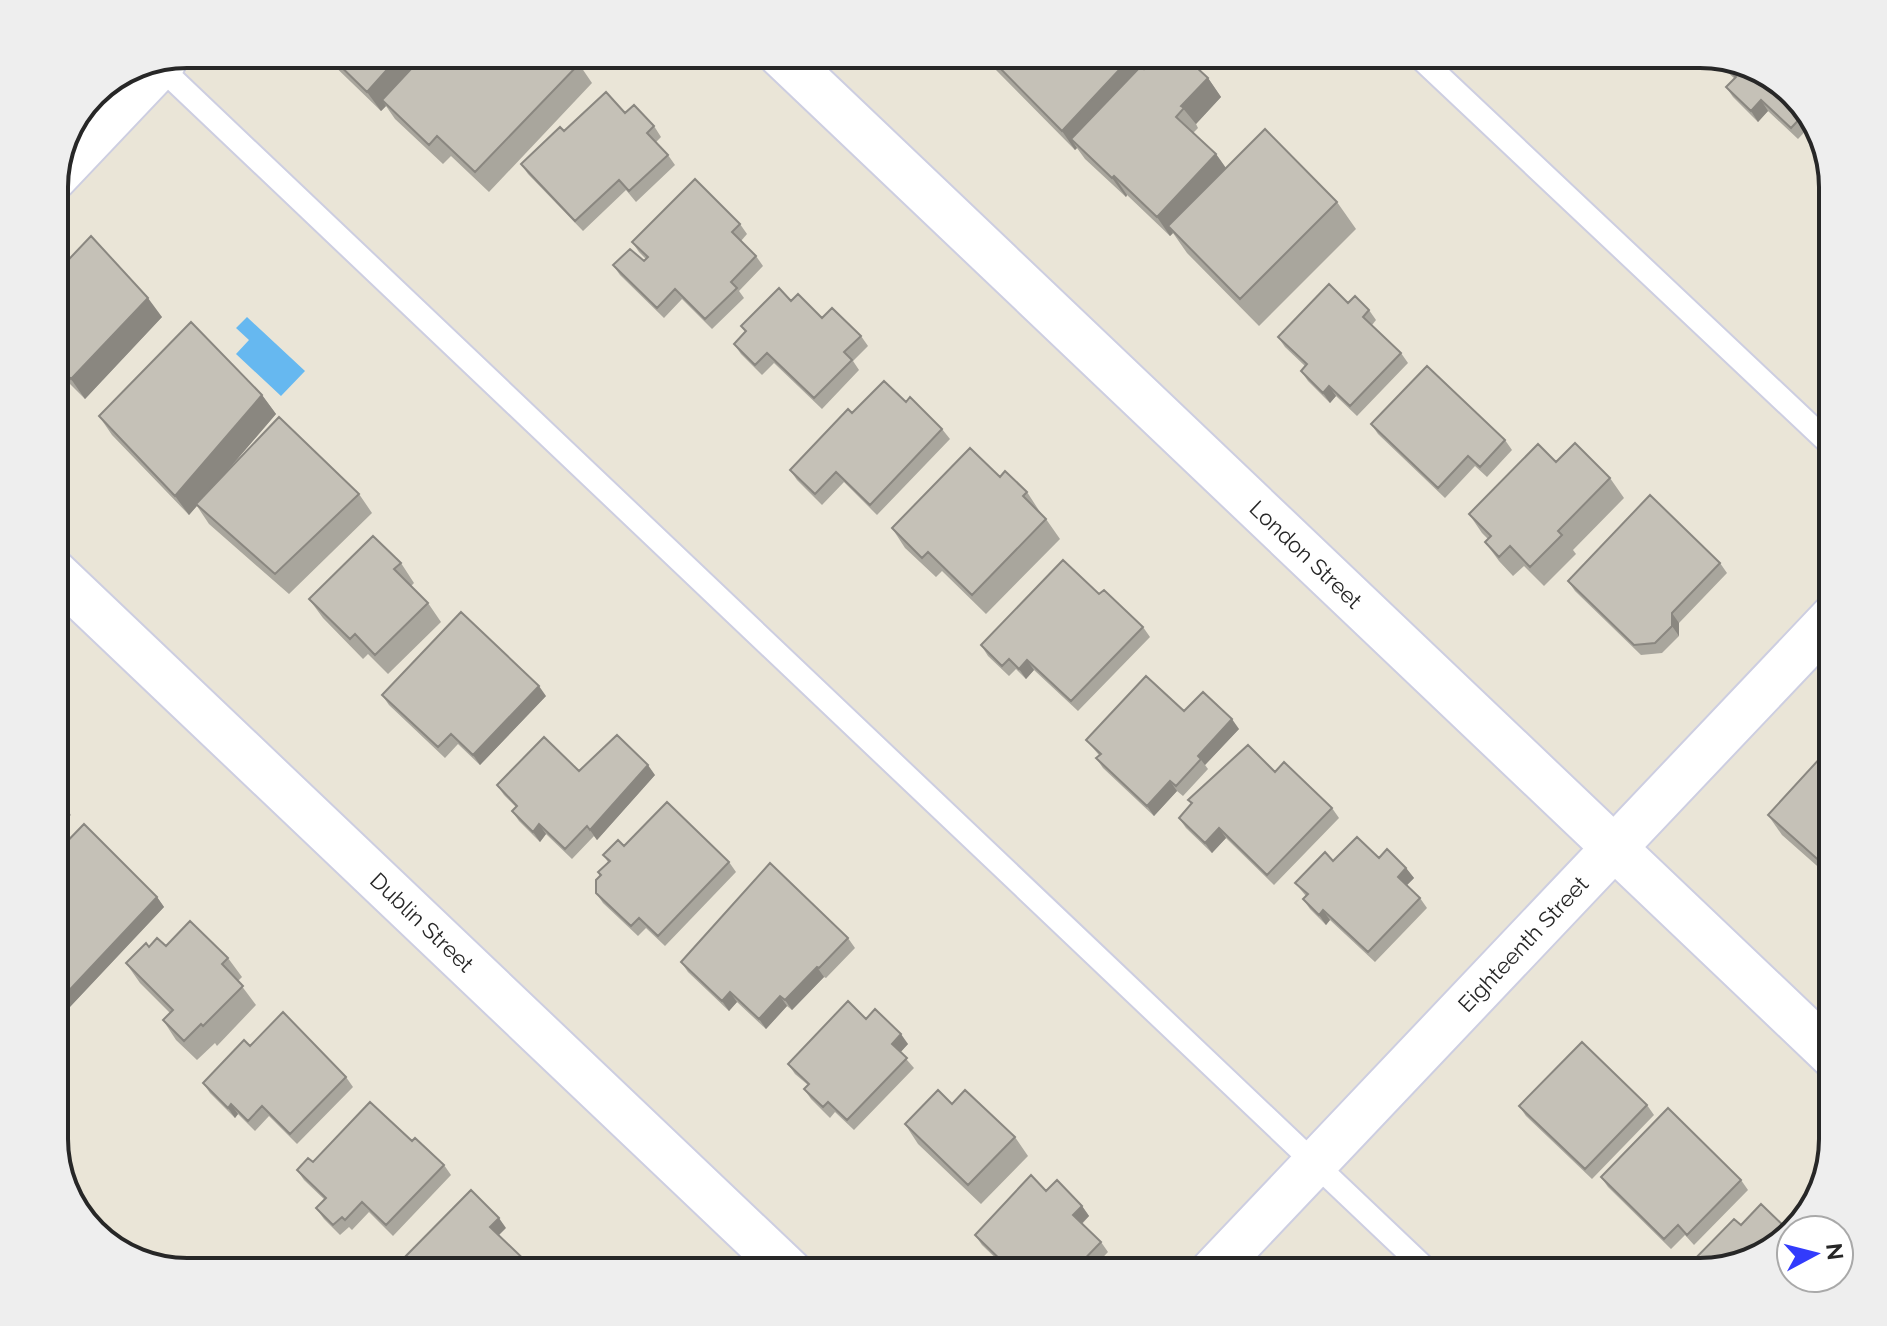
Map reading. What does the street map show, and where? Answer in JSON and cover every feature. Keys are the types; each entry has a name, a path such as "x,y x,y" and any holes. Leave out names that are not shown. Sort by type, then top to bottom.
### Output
{"street":[{"name":"London Street","path":"795,68 1819,1043"},
{"path":"71,159 152,74"},
{"name":"Dublin Street","path":"68,585 775,1258"},
{"name":"Eighteenth Street","path":"1225,1258 1819,632"}],"lane":[{"path":"1431,68 1819,434"},
{"path":"165,70 1414,1258"}],"water":[{"path":"247,317 305,371 281,396 236,354 249,340 236,328"}],"building":[{"path":"342,68 388,68 367,92"},
{"path":"412,68 575,68 475,172 437,136 429,145 382,100"},
{"path":"1000,68 1121,68 1062,131"},
{"path":"1139,68 1197,68 1208,78 1181,106 1184,108 1176,117 1216,154 1157,217 1071,139"},
{"path":"1731,72 1766,88 1798,120 1791,128 1761,100 1751,111 1726,87 1736,77"},
{"path":"606,92 625,113 634,105 654,126 647,133 668,155 629,191 619,180 575,221 521,164 560,127 564,131"},
{"path":"1265,129 1337,202 1240,299 1168,226"},
{"path":"695,179 740,224 732,232 756,256 731,282 737,288 705,319 675,289 657,308 613,265 630,249 644,261 648,257 632,242"},
{"path":"91,236 148,298 71,379 68,376 68,260"},
{"path":"1329,284 1348,303 1355,296 1369,310 1363,317 1401,353 1350,406 1329,386 1323,393 1301,371 1307,364 1278,337"},
{"path":"779,288 791,301 798,294 822,318 832,308 861,336 844,352 852,360 814,398 767,353 755,365 734,344 746,331 741,326"},
{"path":"191,322 262,395 175,496 99,416"},
{"path":"1427,366 1505,440 1480,467 1468,456 1438,488 1371,424"},
{"path":"884,381 906,402 910,397 942,429 870,505 836,472 815,494 790,470 848,409 852,413"},
{"path":"279,417 359,494 275,574 196,504"},
{"path":"1575,443 1610,478 1558,531 1562,535 1530,567 1510,546 1499,557 1485,542 1491,536 1469,514 1538,444 1556,462"},
{"path":"970,448 1000,477 1005,471 1027,492 1023,496 1046,519 972,595 928,552 922,558 892,528"},
{"path":"1650,495 1720,563 1672,613 1672,626 1655,643 1634,645 1568,581"},
{"path":"373,536 401,563 394,569 428,603 375,655 355,634 350,639 309,599"},
{"path":"1063,560 1099,594 1104,590 1143,627 1071,701 1027,660 1019,669 1009,659 1002,666 981,645"},
{"path":"461,612 539,686 473,755 451,734 438,747 382,695"},
{"path":"1146,676 1184,711 1203,692 1232,719 1176,786 1170,781 1147,806 1096,758 1101,754 1086,740"},
{"path":"617,735 648,765 590,830 587,826 565,849 539,824 533,832 512,811 517,806 497,785 544,737 579,771"},
{"path":"1248,745 1275,772 1284,762 1332,808 1267,875 1219,828 1205,843 1179,818 1192,803 1188,800"},
{"path":"1819,759 1819,861 1768,815"},
{"path":"667,802 729,862 658,936 639,918 631,926 596,893 596,880 601,875 598,872 610,861 603,855 618,840 624,846"},
{"path":"84,824 157,897 68,992 68,841"},
{"path":"1357,837 1379,858 1387,849 1406,868 1398,877 1420,898 1368,952 1323,910 1319,915 1303,899 1308,894 1295,883 1325,852 1333,861"},
{"path":"770,863 848,938 785,1000 780,996 759,1019 730,992 722,1001 681,962"},
{"path":"190,921 228,958 222,964 243,986 184,1041 163,1020 173,1010 126,963 146,943 149,947 157,938 166,946"},
{"path":"848,1001 866,1019 875,1009 901,1034 892,1044 907,1058 847,1120 828,1102 823,1107 804,1089 809,1084 788,1064"},
{"path":"283,1012 346,1077 290,1134 262,1106 248,1121 231,1104 228,1108 203,1083 244,1040 250,1046"},
{"path":"1582,1042 1647,1105 1585,1169 1519,1106"},
{"path":"938,1090 952,1104 965,1090 1015,1137 968,1185 905,1124"},
{"path":"370,1102 412,1141 415,1138 444,1165 386,1225 362,1202 345,1220 342,1217 333,1225 316,1208 326,1198 297,1170 308,1158 313,1162"},
{"path":"1668,1108 1741,1180 1687,1235 1678,1225 1664,1239 1601,1177"},
{"path":"1031,1175 1046,1191 1057,1180 1082,1206 1073,1215 1101,1242 1086,1258 999,1258 975,1235"},
{"path":"471,1190 499,1218 490,1227 523,1258 404,1258"},
{"path":"1761,1204 1775,1218 1775,1230 1738,1252 1696,1258 1734,1219 1741,1225"}]}
